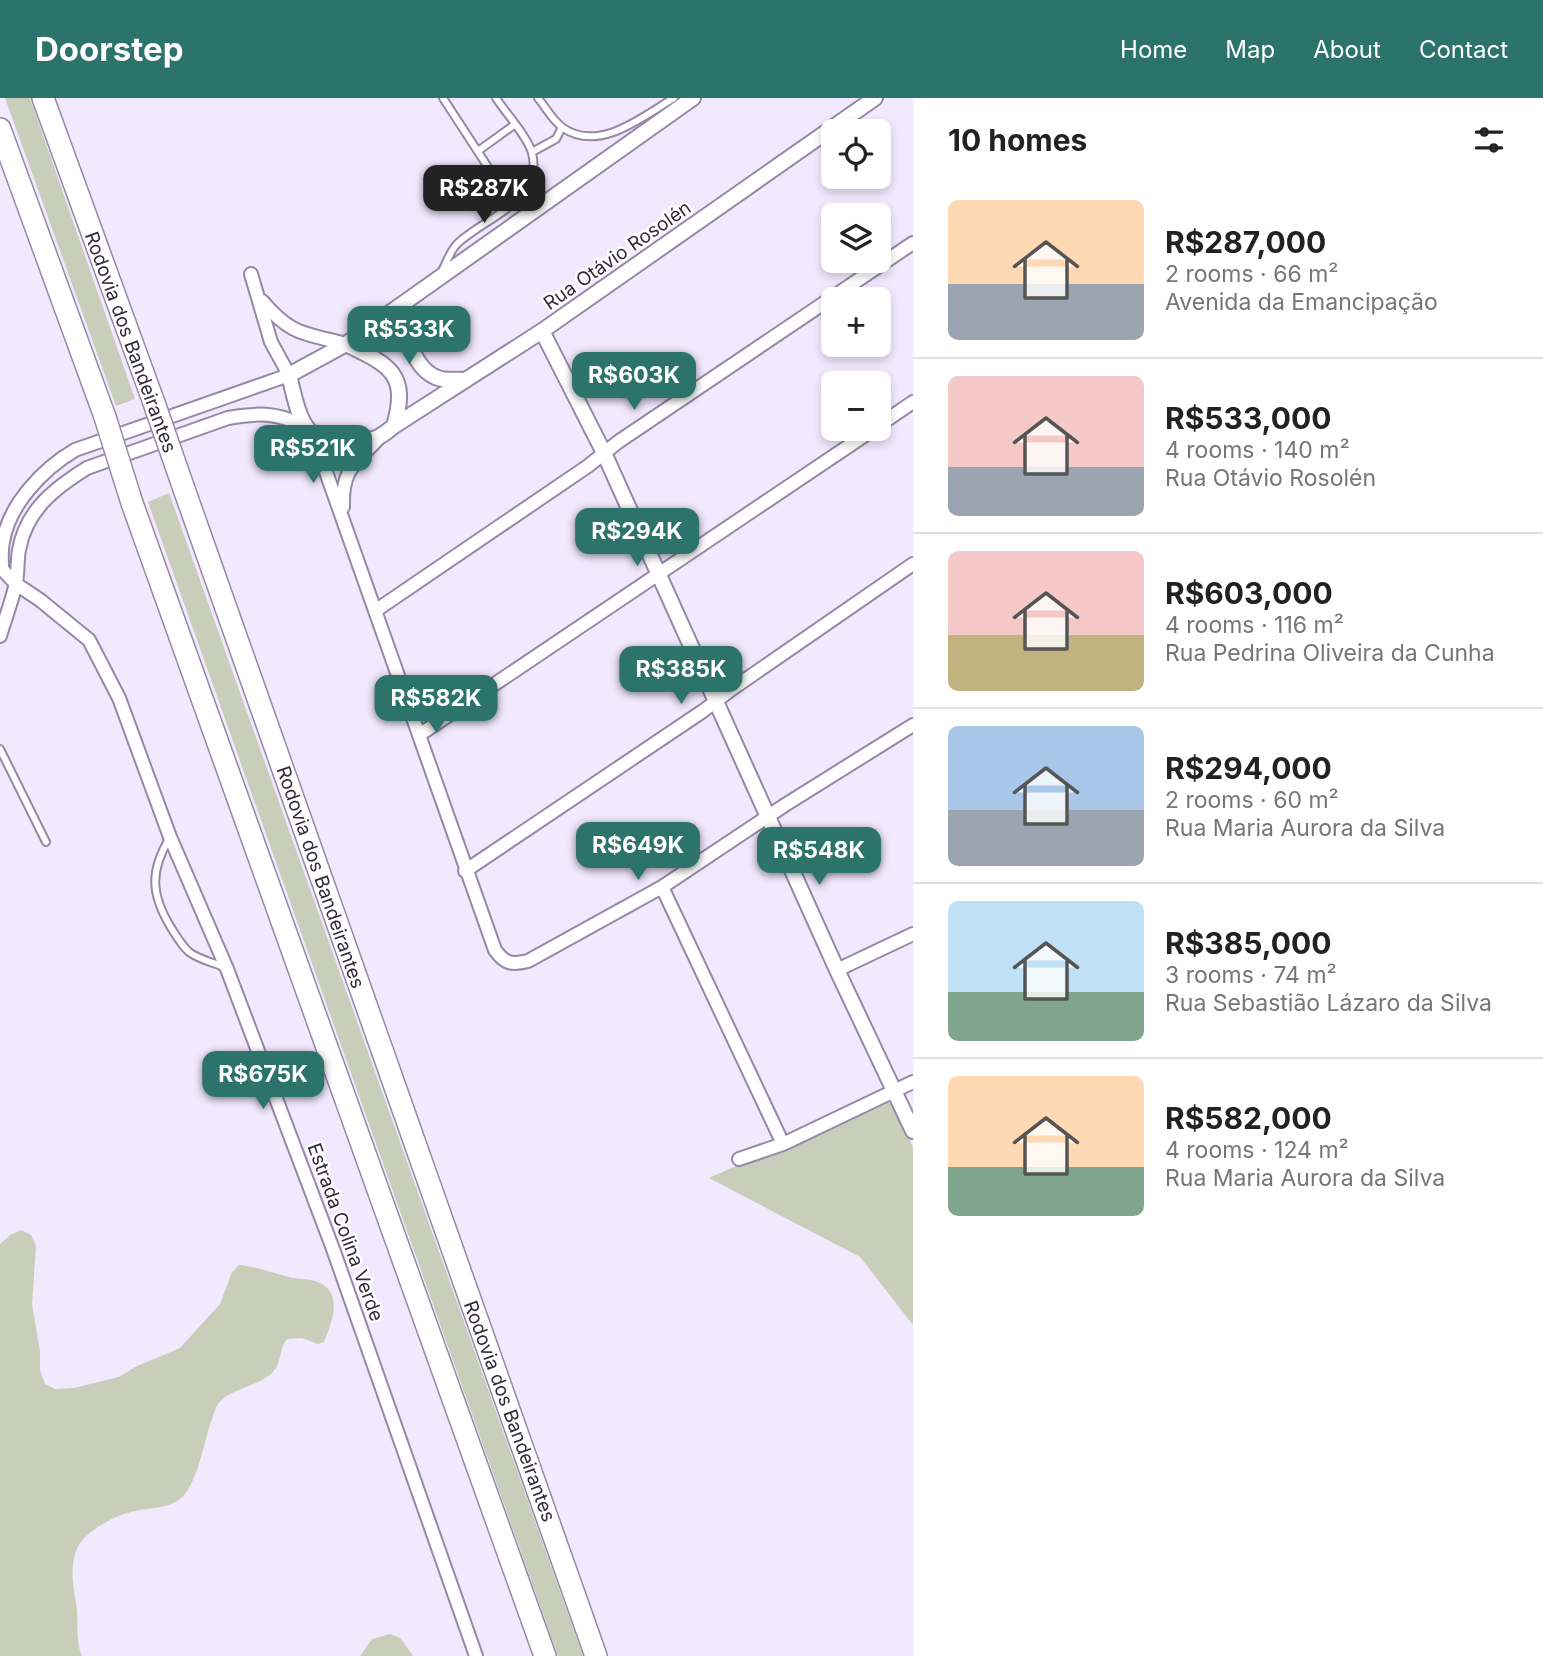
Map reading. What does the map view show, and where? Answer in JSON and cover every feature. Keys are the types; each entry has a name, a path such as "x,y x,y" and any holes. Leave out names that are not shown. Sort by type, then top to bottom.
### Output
{"highway":[{"name":"Rodovia dos Bandeirantes","path":"43,98 153,400 596,1656"},
{"path":"0,129 545,1656"}],"street":[{"path":"16,584 2,569 3,541 8,526 32,486 63,457 75,450 289,375 346,344 694,98"},
{"name":"Rua Otávio Rosolén","path":"378,439 542,331 874,98"},
{"path":"375,611 913,243"},
{"path":"251,274 271,342 289,375 303,425 314,438 466,871 495,950 502,960 514,965 528,961 662,887 785,805 913,725"},
{"path":"260,299 280,322 299,333 346,344 369,355 394,375 401,402 394,426"},
{"path":"401,305 408,338 421,366 438,378 467,380"},
{"path":"542,331 604,453 837,970 913,1131"},
{"path":"891,417 913,402"},
{"path":"0,636 16,584 19,550 31,517 55,489 88,468 228,418 247,415 282,416 303,425"},
{"path":"314,438 344,444 378,439"},
{"path":"344,521 343,485 349,470 378,439"},
{"path":"419,735 856,441"},
{"path":"466,871 913,564"},
{"name":"Estrada Colina Verde","path":"16,584 89,640 119,698 170,837 227,968 333,1249 476,1656"},
{"path":"662,887 783,1144"},
{"path":"837,970 913,934"},
{"path":"739,1159 783,1144 913,1082"}],"lane":[{"path":"443,98 512,204"},
{"path":"436,281 456,245 512,204 527,189 533,174 531,152 495,98"},
{"path":"538,98 562,127 578,136 598,136 620,130 674,98"},
{"path":"478,151 514,125"},
{"path":"531,152 555,139 562,127"},
{"path":"0,749 46,842"},
{"path":"170,837 160,854 155,875 158,905 190,952 227,968"}],"green space":[{"path":"5,98 30,98 135,399 116,406"},
{"path":"169,493 583,1656 558,1656 148,502"},
{"path":"884,1101 893,1105 913,1147 913,1325 860,1257 709,1178"},
{"path":"21,1230 31,1235 36,1246 32,1304 40,1351 40,1370 45,1384 55,1389 74,1388 119,1377 135,1367 180,1348 220,1304 232,1272 239,1265 317,1282 327,1288 334,1302 332,1319 324,1342 318,1344 302,1338 287,1339 273,1372 230,1394 218,1404 194,1478 180,1499 167,1505 116,1517 99,1526 79,1544 74,1557 73,1577 82,1656 0,1656 0,1244"},
{"path":"390,1634 400,1638 413,1656 360,1656 372,1639"}]}
